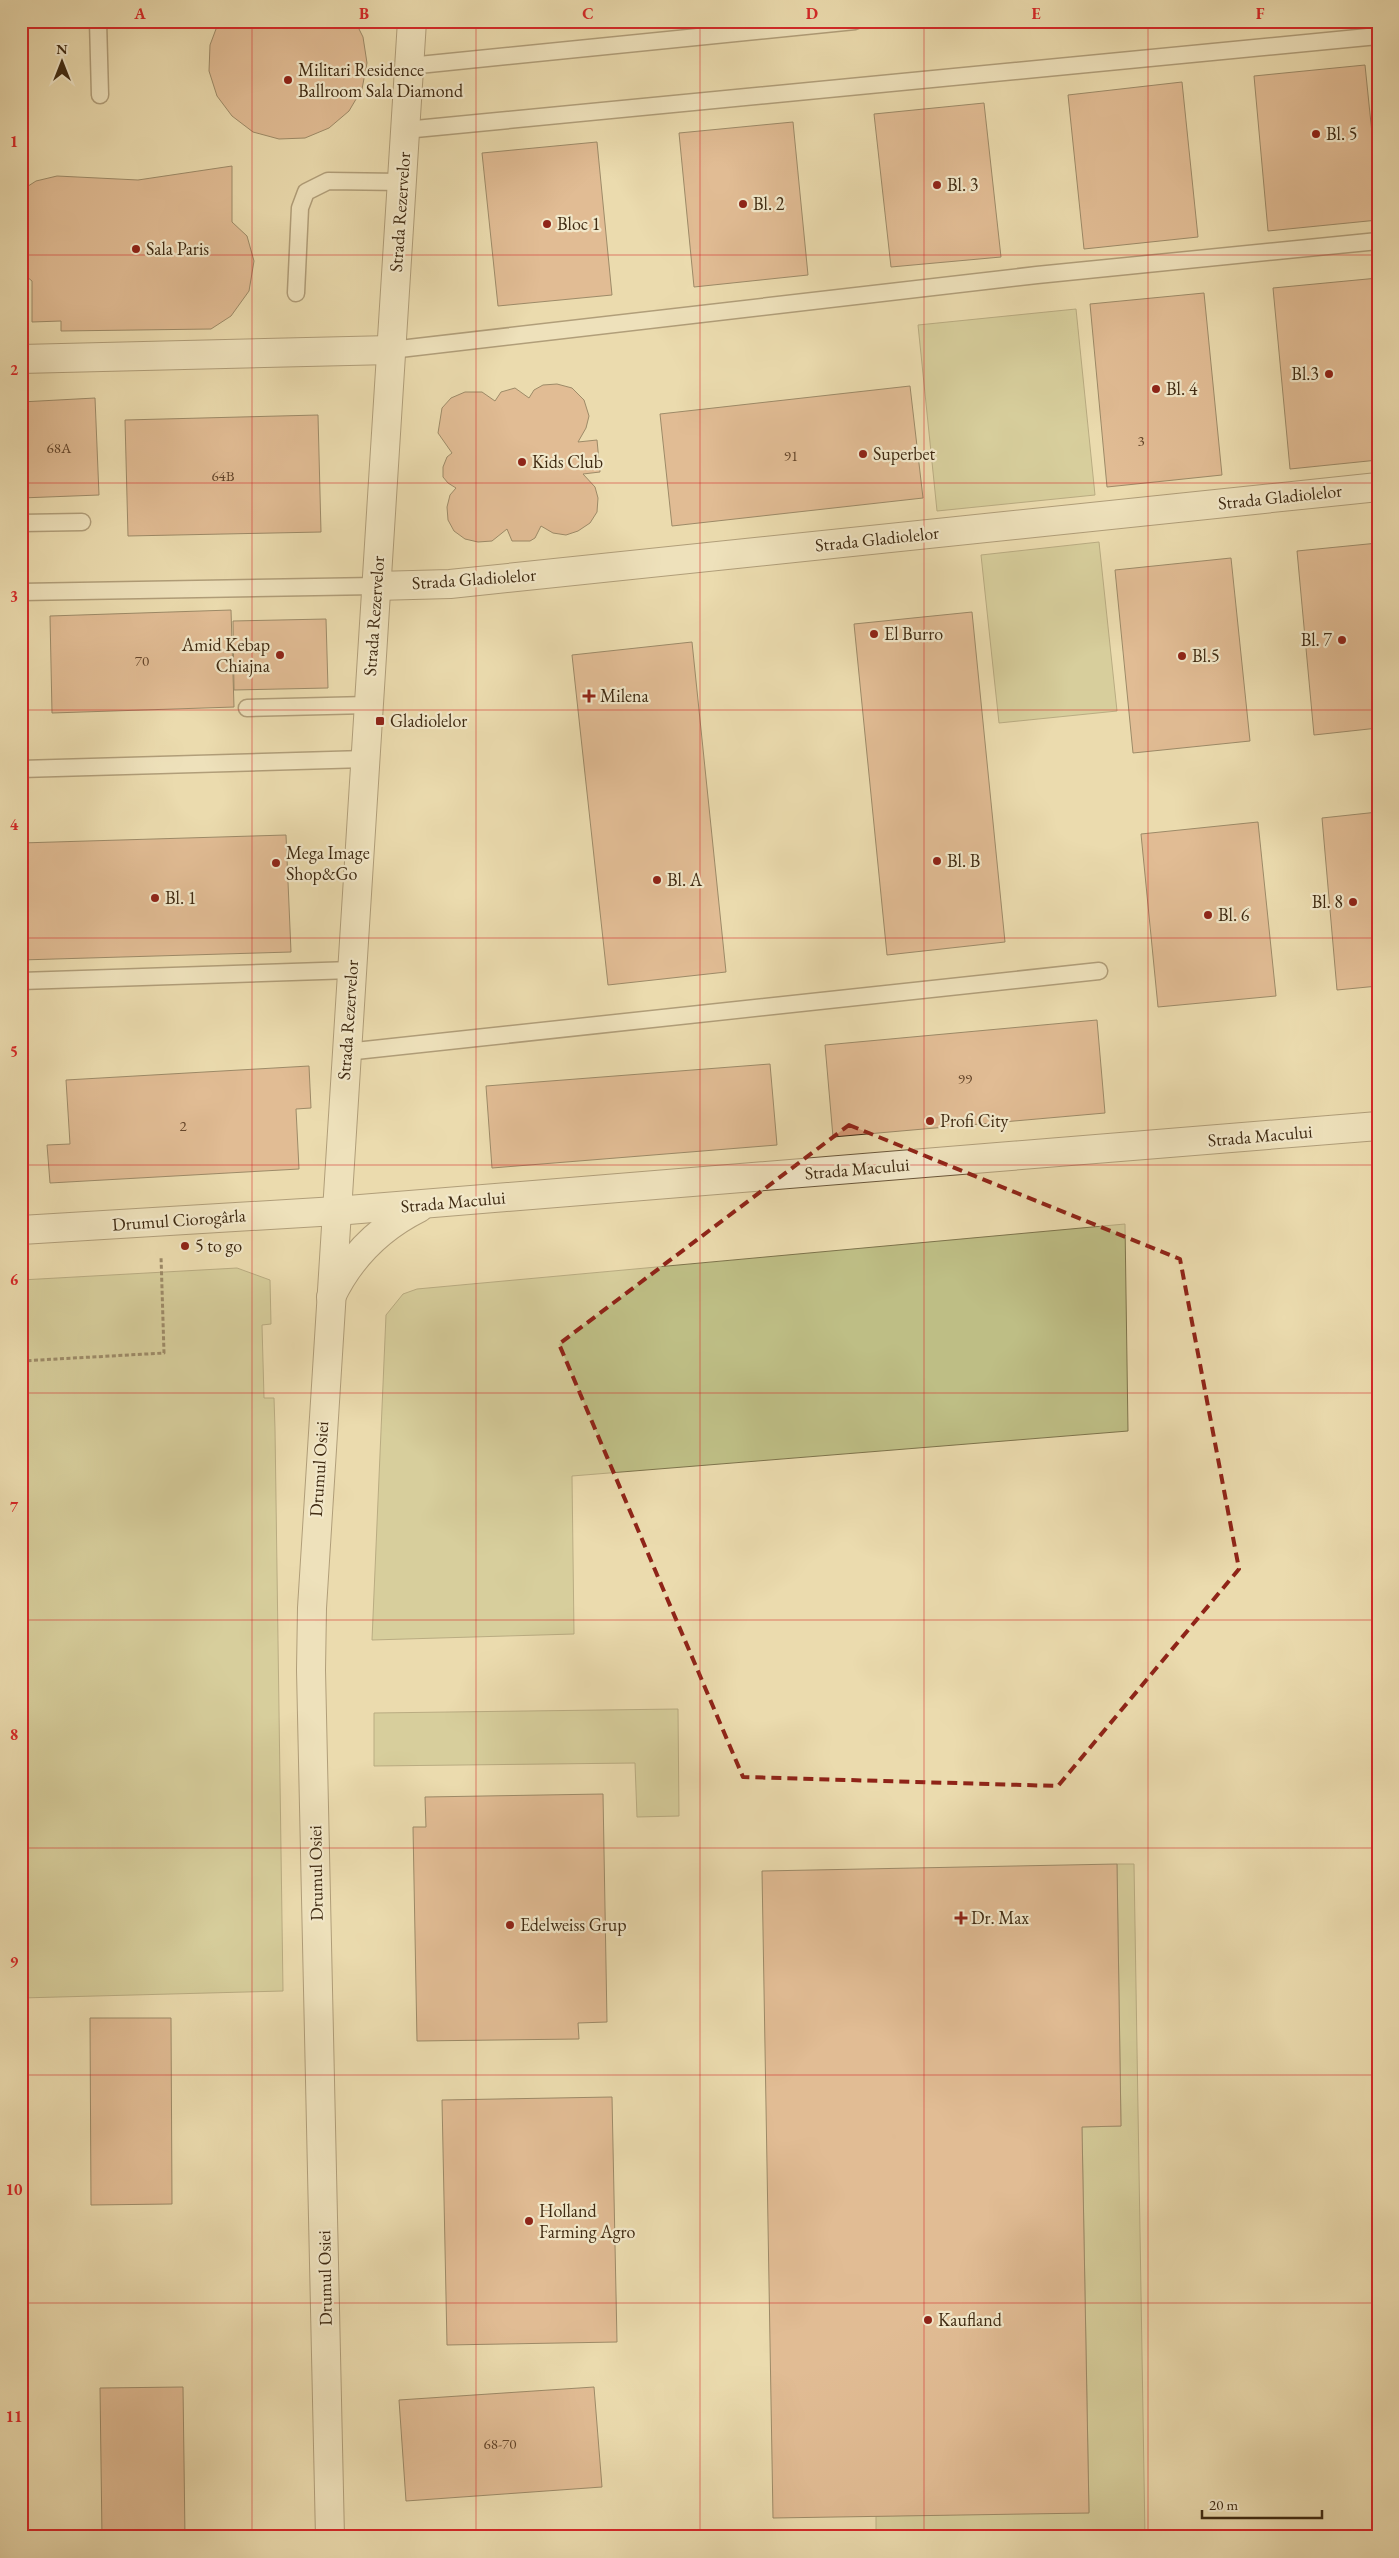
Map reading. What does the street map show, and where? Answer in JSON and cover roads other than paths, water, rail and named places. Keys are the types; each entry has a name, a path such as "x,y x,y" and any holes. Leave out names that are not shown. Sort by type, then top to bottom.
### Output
{"street":[{"name":"Strada Rezervelor","path":"336,1211 412,21"},
{"path":"21,359 391,350"},
{"name":"Strada Gladiolelor","path":"376,586 450,584 1378,487"},
{"name":"Strada Macului","path":"336,1211 1378,1126"},
{"path":"330,1297 340,1276 369,1242 401,1216 425,1205"},
{"name":"Drumul Ciorogârla","path":"21,1230 336,1211"},
{"name":"Drumul Osiei","path":"330,2537 311,1670 314,1542 336,1211"}],"lane":[{"path":"98,21 100,94"},
{"path":"409,66 855,21"},
{"path":"405,130 1378,36"},
{"path":"296,293 300,208 306,192 328,181 402,182"},
{"path":"391,350 1037,275 1378,241"},
{"path":"21,523 82,522"},
{"path":"21,592 376,586"},
{"path":"247,708 368,705"},
{"path":"21,769 365,759"},
{"path":"21,981 352,970"},
{"path":"346,1052 475,1036 1099,971"}],"place":[{"name":"Militari Residence Ballroom Sala Diamond","path":"288,80"},
{"name":"Bl. 5","path":"1316,134"},
{"name":"Bl. 3","path":"937,185"},
{"name":"Bl. 2","path":"743,204"},
{"name":"Bloc 1","path":"547,224"},
{"name":"Sala Paris","path":"136,249"},
{"name":"Bl.3","path":"1329,374"},
{"name":"Bl. 4","path":"1156,389"},
{"name":"Superbet","path":"863,454"},
{"name":"Kids Club","path":"522,462"},
{"name":"El Burro","path":"874,634"},
{"name":"Bl. 7","path":"1342,640"},
{"name":"Amid Kebap Chiajna","path":"280,655"},
{"name":"Bl.5","path":"1182,656"},
{"name":"Milena","path":"589,696"},
{"name":"Gladiolelor","path":"380,721"},
{"name":"Bl. B","path":"937,861"},
{"name":"Mega Image Shop&Go","path":"276,863"},
{"name":"Bl. A","path":"657,880"},
{"name":"Bl. 1","path":"155,898"},
{"name":"Bl. 8","path":"1353,902"},
{"name":"Bl. 6","path":"1208,915"},
{"name":"Profi City","path":"930,1121"},
{"name":"5 to go","path":"185,1246"},
{"name":"Dr. Max","path":"961,1918"},
{"name":"Edelweiss Grup","path":"510,1925"},
{"name":"Holland Farming Agro","path":"529,2221"},
{"name":"Kaufland","path":"928,2320"}]}
